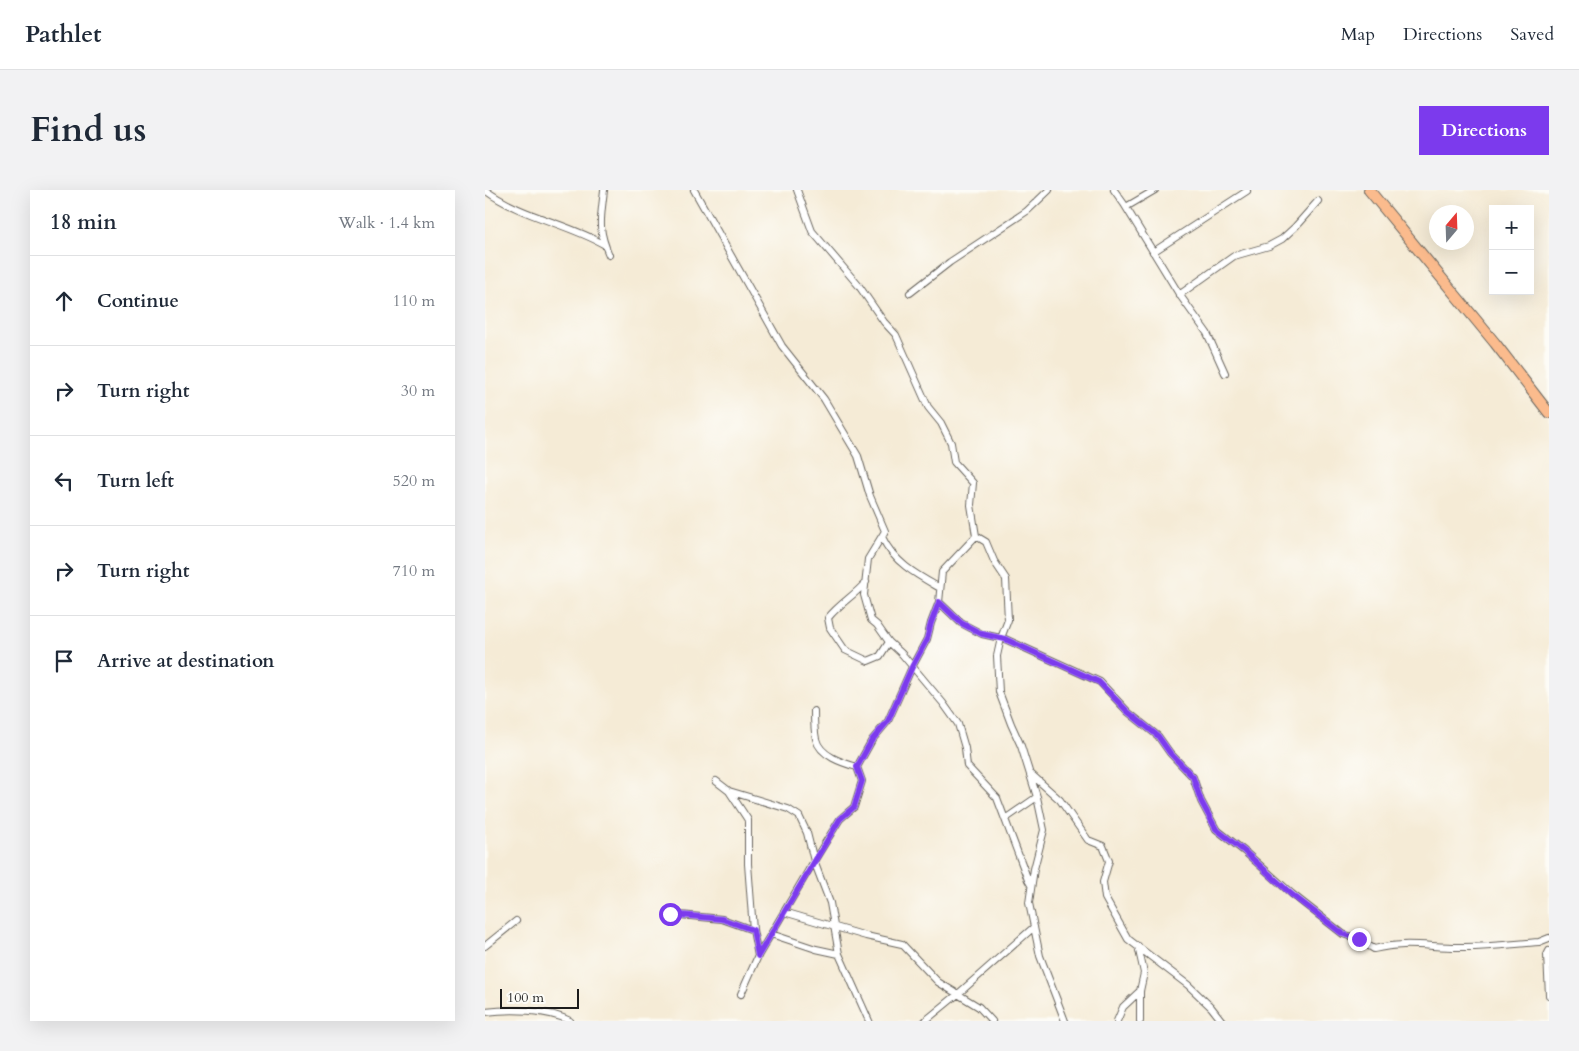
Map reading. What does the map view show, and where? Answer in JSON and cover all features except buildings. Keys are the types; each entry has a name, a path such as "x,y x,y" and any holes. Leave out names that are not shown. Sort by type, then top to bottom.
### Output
{"main road":[{"path":"1369,190 1495,343 1549,413"}],"street":[{"path":"485,190 528,214 583,233 605,246"},
{"path":"604,190 600,228 609,255"},
{"path":"694,190 782,346 824,400 858,456 870,496 885,531 868,559 864,595 871,620 943,703 958,724 965,748 967,766 997,798 1031,885"},
{"path":"797,190 812,231 859,286 884,322 896,335 929,407 941,423 951,443 954,462 973,483 971,505 976,536 986,542 994,562 1006,580 1008,620 997,656 999,692 1030,773 1044,830 1034,869 1029,903 1040,956 1065,1021"},
{"path":"910,293 950,262 1027,211 1049,190"},
{"path":"1114,190 1179,295 1207,333 1225,373"},
{"path":"1126,207 1155,190"},
{"path":"1153,252 1247,191"},
{"path":"1179,295 1234,256 1269,246 1282,239 1318,201"},
{"path":"741,994 758,956 814,861 840,819 854,807 862,781 857,767 872,740 888,721 912,667 927,639 939,602 943,572 976,536"},
{"path":"882,537 888,550 909,570 940,588"},
{"path":"866,580 858,592 836,608 829,618 830,628 845,650 868,662 880,656 889,642"},
{"path":"939,602 961,623 982,634 1001,638 1099,682 1128,712 1158,736 1170,753 1193,777 1201,801 1216,829 1244,851 1291,894 1343,934 1359,939 1374,948 1387,945 1412,944 1459,948 1539,942 1549,938"},
{"path":"814,711 816,740 825,752 837,761 857,767"},
{"path":"1030,773 1060,800 1088,840 1103,846 1109,861 1103,882 1105,898 1128,938 1188,985 1211,1007 1222,1021"},
{"path":"716,781 729,791 748,820 748,864 753,930 758,956"},
{"path":"729,791 788,809 799,816 807,833 814,861 830,903 839,954 869,1021"},
{"path":"1005,819 1037,797"},
{"path":"784,912 866,936 902,944 938,982 979,1007 992,1021"},
{"path":"670,914 722,919 753,930"},
{"path":"485,946 516,921"},
{"path":"925,1021 959,994 1034,927"},
{"path":"771,934 816,949 839,954"},
{"path":"1138,946 1144,973 1140,991 1140,1021"},
{"path":"1549,951 1547,955 1549,995"},
{"path":"1117,1021 1123,1007 1140,991"},
{"path":"485,1012 515,1010 550,1014 570,1021"}],"route":[{"path":"670,914 722,919 753,930 758,956 840,819 854,807 862,781 857,767 872,740 888,721 912,667 927,639 939,602 961,623 982,634 1005,639 1099,682 1128,712 1158,736 1170,753 1193,777 1201,801 1216,829 1228,837 1291,894 1343,934 1359,939"}]}
